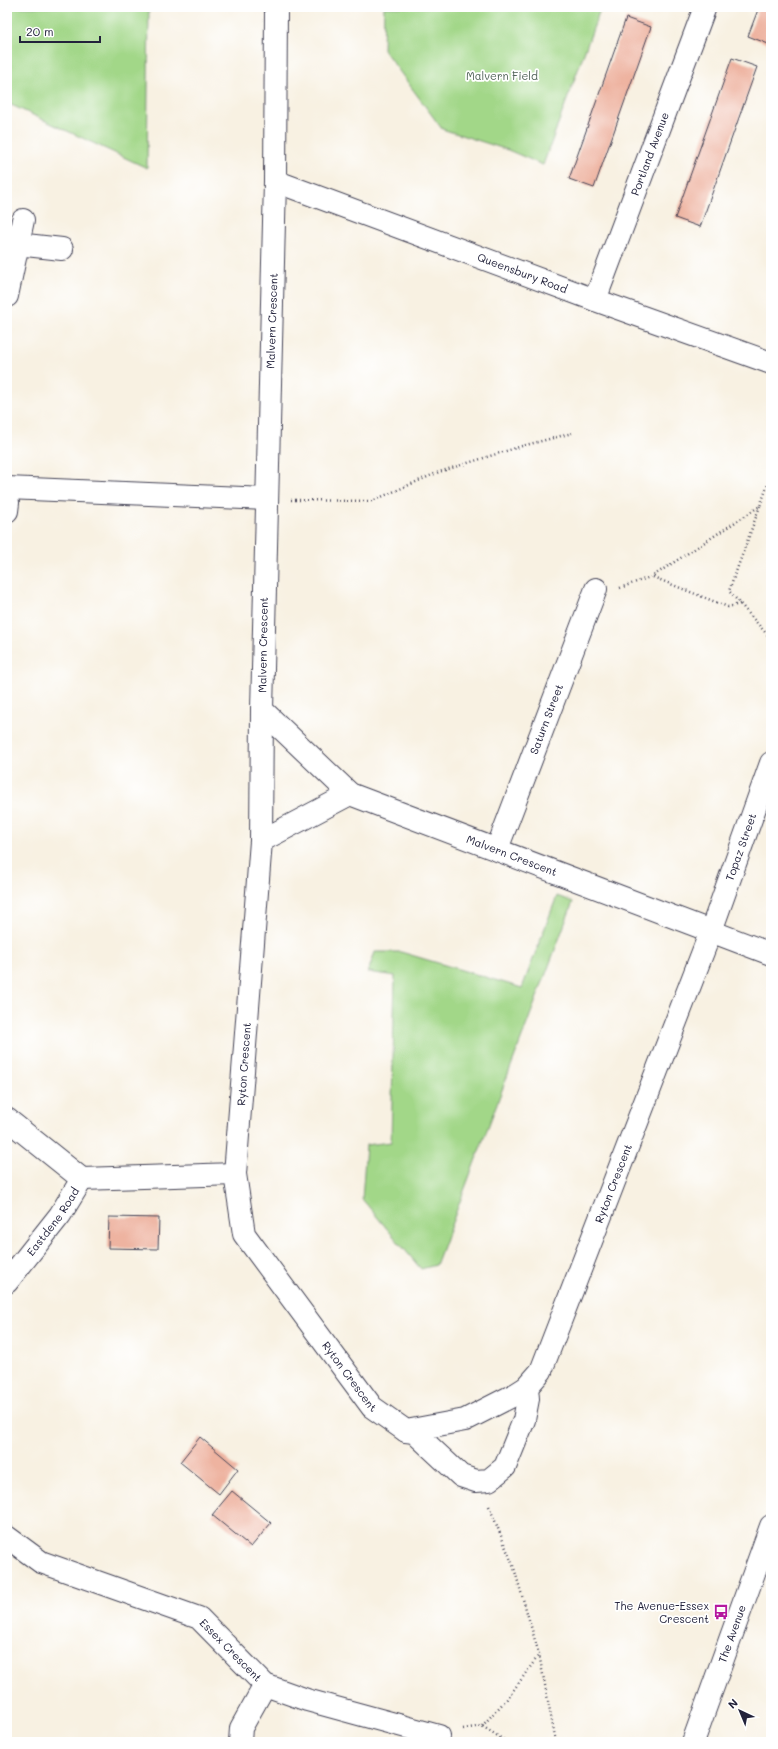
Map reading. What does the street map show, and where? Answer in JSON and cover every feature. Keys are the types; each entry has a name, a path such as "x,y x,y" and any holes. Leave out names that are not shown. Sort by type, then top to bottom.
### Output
{"street":[{"name":"Malvern Crescent","path":"276,7 275,181 262,710 350,794 771,954"},
{"name":"Portland Avenue","path":"594,300 705,7"},
{"name":"Queensbury Road","path":"275,181 594,300 771,363"},
{"path":"7,296 22,220"},
{"path":"18,244 62,249"},
{"path":"7,488 267,499"},
{"path":"7,498 7,511"},
{"name":"Saturn Street","path":"497,849 594,593"},
{"name":"Ryton Crescent","path":"262,710 261,841 235,1174 244,1234 372,1407 406,1431 466,1420 527,1387 541,1371 711,931"},
{"name":"Topaz Street","path":"711,931 771,763"},
{"path":"261,841 350,794"},
{"path":"7,1119 82,1179 235,1174"},
{"name":"Eastdene Road","path":"7,1282 60,1215 82,1179"},
{"path":"406,1431 414,1432 461,1476 476,1481 489,1480 505,1467 524,1420 528,1399 527,1387"},
{"name":"The Avenue","path":"693,1742 771,1526"},
{"name":"Essex Crescent","path":"7,1537 41,1562 198,1618 265,1685 307,1700 439,1736"},
{"path":"240,1742 241,1728 265,1685"}],"path":[{"path":"267,499 372,501 439,472 522,446 572,433"},
{"path":"771,476 730,592 771,639"},
{"path":"594,593 653,576 760,506"},
{"path":"653,576 728,607 741,604"},
{"path":"476,1481 494,1515 514,1568 539,1654 556,1742"},
{"path":"439,1736 482,1726 507,1699 539,1654"},
{"path":"482,1726 507,1742"}],"green space":[{"path":"7,7 149,7 147,168 7,103"},
{"name":"Malvern Field","path":"384,7 601,7 543,165 508,150 442,129 383,49"},
{"path":"557,896 573,902 436,1265 421,1269 362,1199 366,1145 391,1142 395,976 368,972 375,952 401,952 522,988"}],"building":[{"path":"759,7 771,7 771,45 748,36"},
{"path":"626,18 651,27 594,188 569,179"},
{"path":"732,58 757,67 700,227 675,218"},
{"path":"109,1217 159,1218 158,1249 108,1248"},
{"path":"200,1437 238,1469 219,1494 180,1462"},
{"path":"232,1491 271,1523 251,1547 212,1515"}],"place":[{"name":"The Avenue-Essex Crescent","path":"721,1612"}]}
